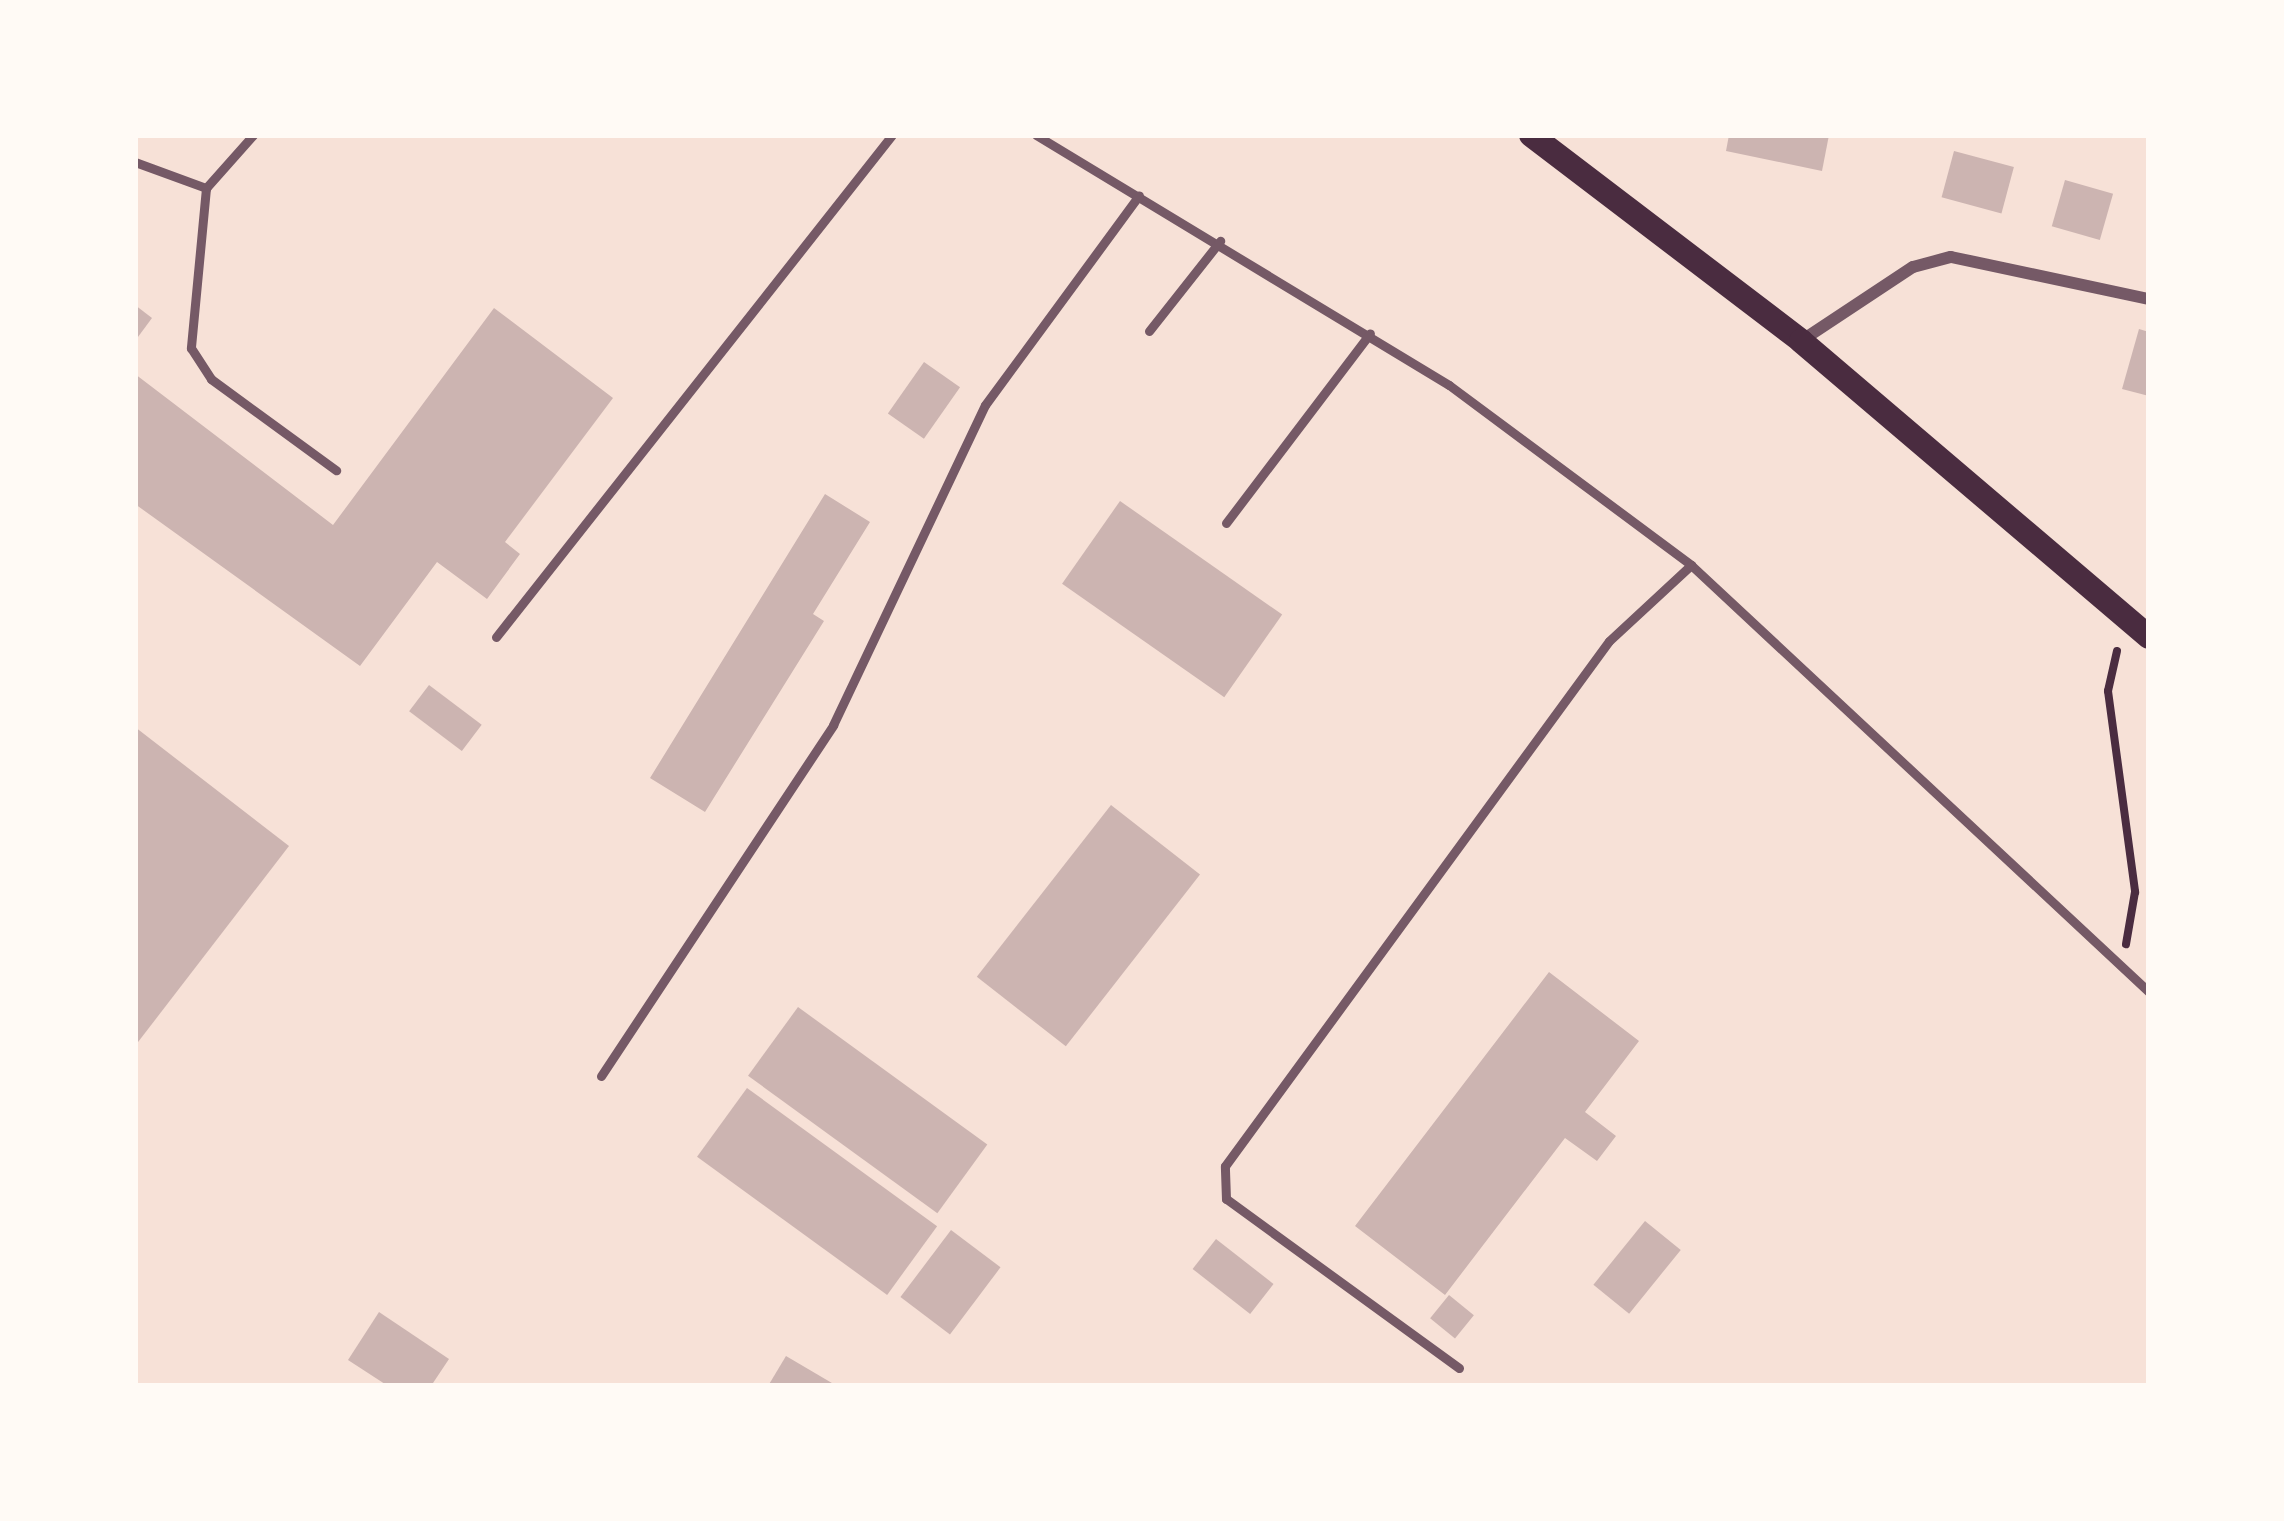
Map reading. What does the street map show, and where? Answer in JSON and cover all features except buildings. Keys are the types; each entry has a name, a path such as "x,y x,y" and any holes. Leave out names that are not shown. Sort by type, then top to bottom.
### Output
{"main road":[{"path":"1531,135 1801,340 2149,637"}],"street":[{"path":"1801,340 1913,267 1951,257 2149,299"}],"lane":[{"path":"253,135 206,188 191,348 211,379 336,470"},
{"path":"496,637 892,135"},
{"path":"1036,135 1370,333 1691,565 2149,992"},
{"path":"135,162 206,188"},
{"path":"601,1076 833,725 986,405 1139,195"},
{"path":"1149,332 1220,241"},
{"path":"1226,524 1370,333"},
{"path":"1459,1368 1226,1199 1225,1166 1609,640 1691,565"}],"path":[{"path":"2121,961 2135,892 2108,691 2126,615"}]}
